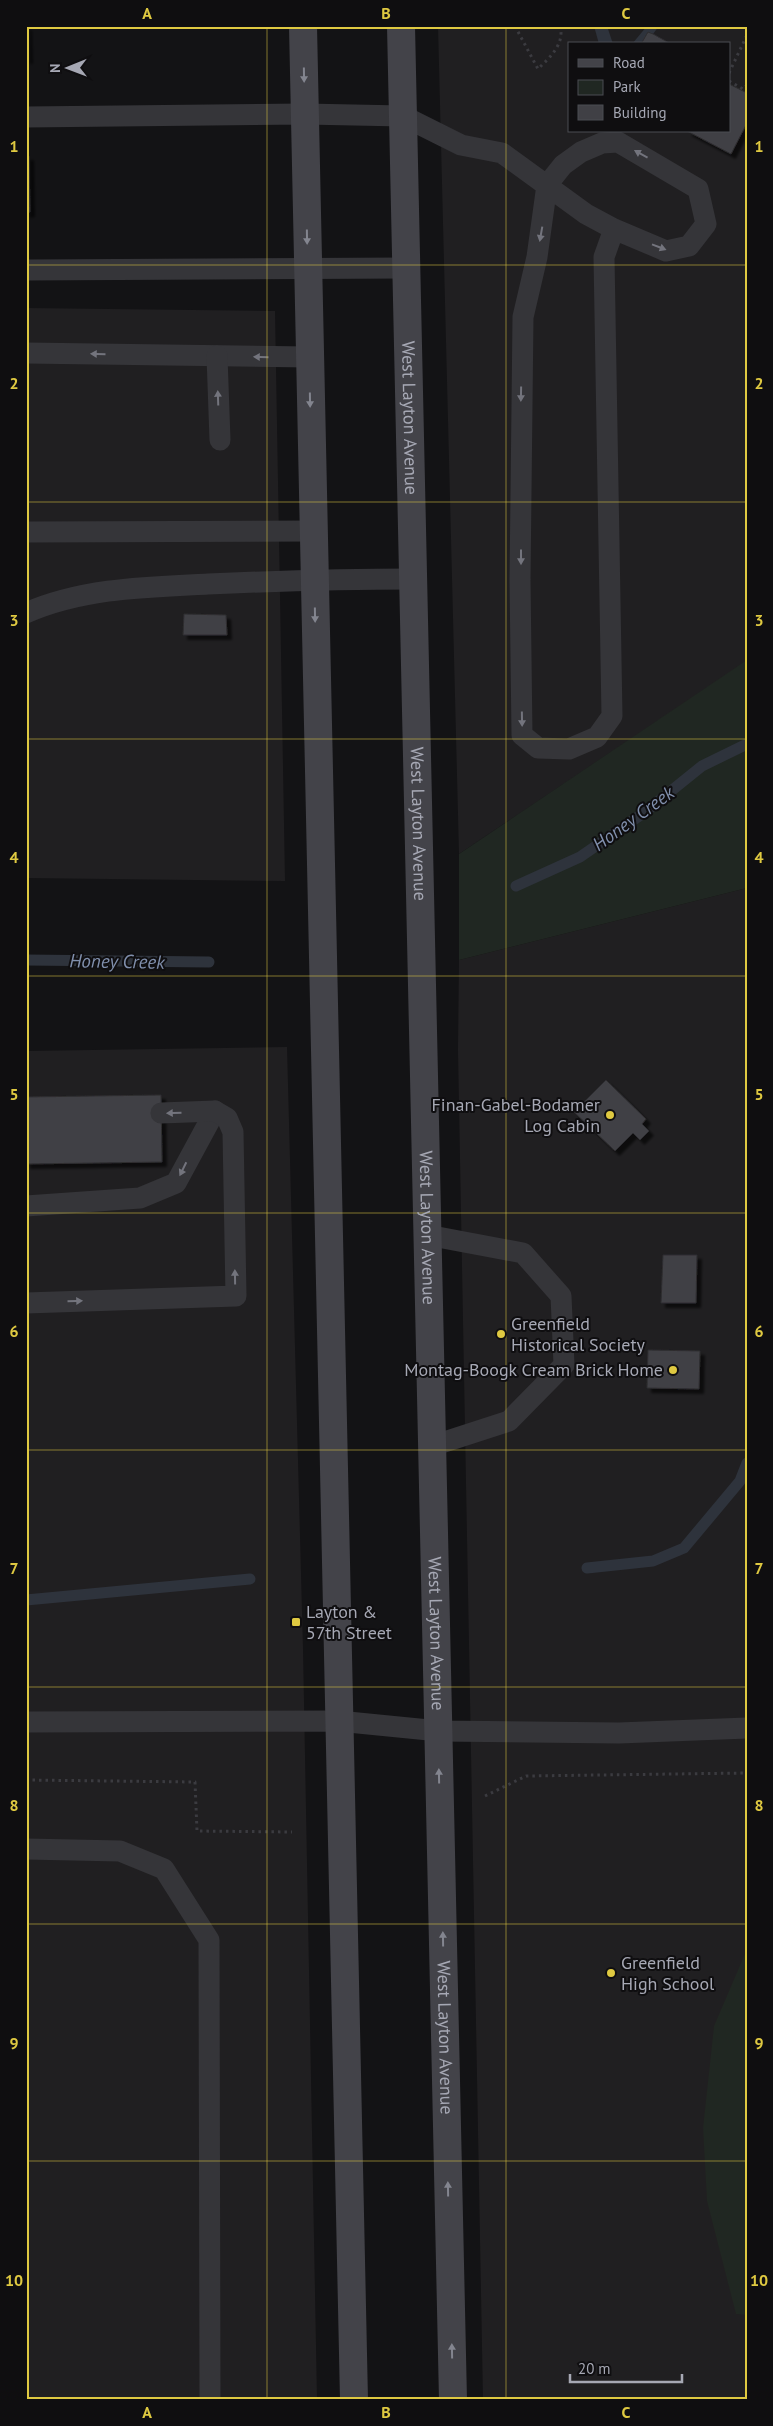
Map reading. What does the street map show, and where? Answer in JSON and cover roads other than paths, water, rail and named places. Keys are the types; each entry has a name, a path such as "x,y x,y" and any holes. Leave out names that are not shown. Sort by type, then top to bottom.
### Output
{"main road":[{"path":"303,26 354,2400"},
{"name":"West Layton Avenue","path":"401,26 453,2400"}],"lane":[{"path":"26,116 304,114 403,116 461,145 502,153 547,186 586,214 614,229 666,250 689,246 706,224 698,189 618,142 602,143 581,152 563,165 547,186 539,248 522,327 520,580 522,735 538,748 569,748 597,736 612,716 604,257 614,229"},
{"path":"26,270 234,267 308,269 406,268"},
{"path":"26,352 309,357"},
{"path":"217,356 220,440"},
{"path":"26,532 313,531"},
{"path":"26,613 48,603 119,589 314,579 413,579"},
{"path":"26,1206 140,1198 176,1183 215,1111"},
{"path":"26,1302 236,1296 234,1132 227,1118 215,1111 161,1113"},
{"path":"427,1235 523,1253 561,1296 564,1365 509,1421 432,1446"},
{"path":"26,1722 338,1721 438,1731 619,1733 747,1728"},
{"path":"26,1849 120,1850 164,1869 209,1940 210,2400"}],"waterway":[{"name":"Honey Creek","path":"516,886 580,857 645,812 702,766 747,744"},
{"name":"Honey Creek","path":"26,960 209,962"},
{"path":"587,1568 653,1561 684,1548 740,1481 747,1463"},
{"path":"26,1600 250,1579"}],"place":[{"name":"Finan-Gabel-Bodamer Log Cabin","path":"610,1115"},
{"name":"Greenfield Historical Society","path":"501,1334"},
{"name":"Montag-Boogk Cream Brick Home","path":"673,1370"},
{"name":"Layton & 57th Street","path":"296,1622"},
{"name":"Greenfield High School","path":"611,1973"}]}
